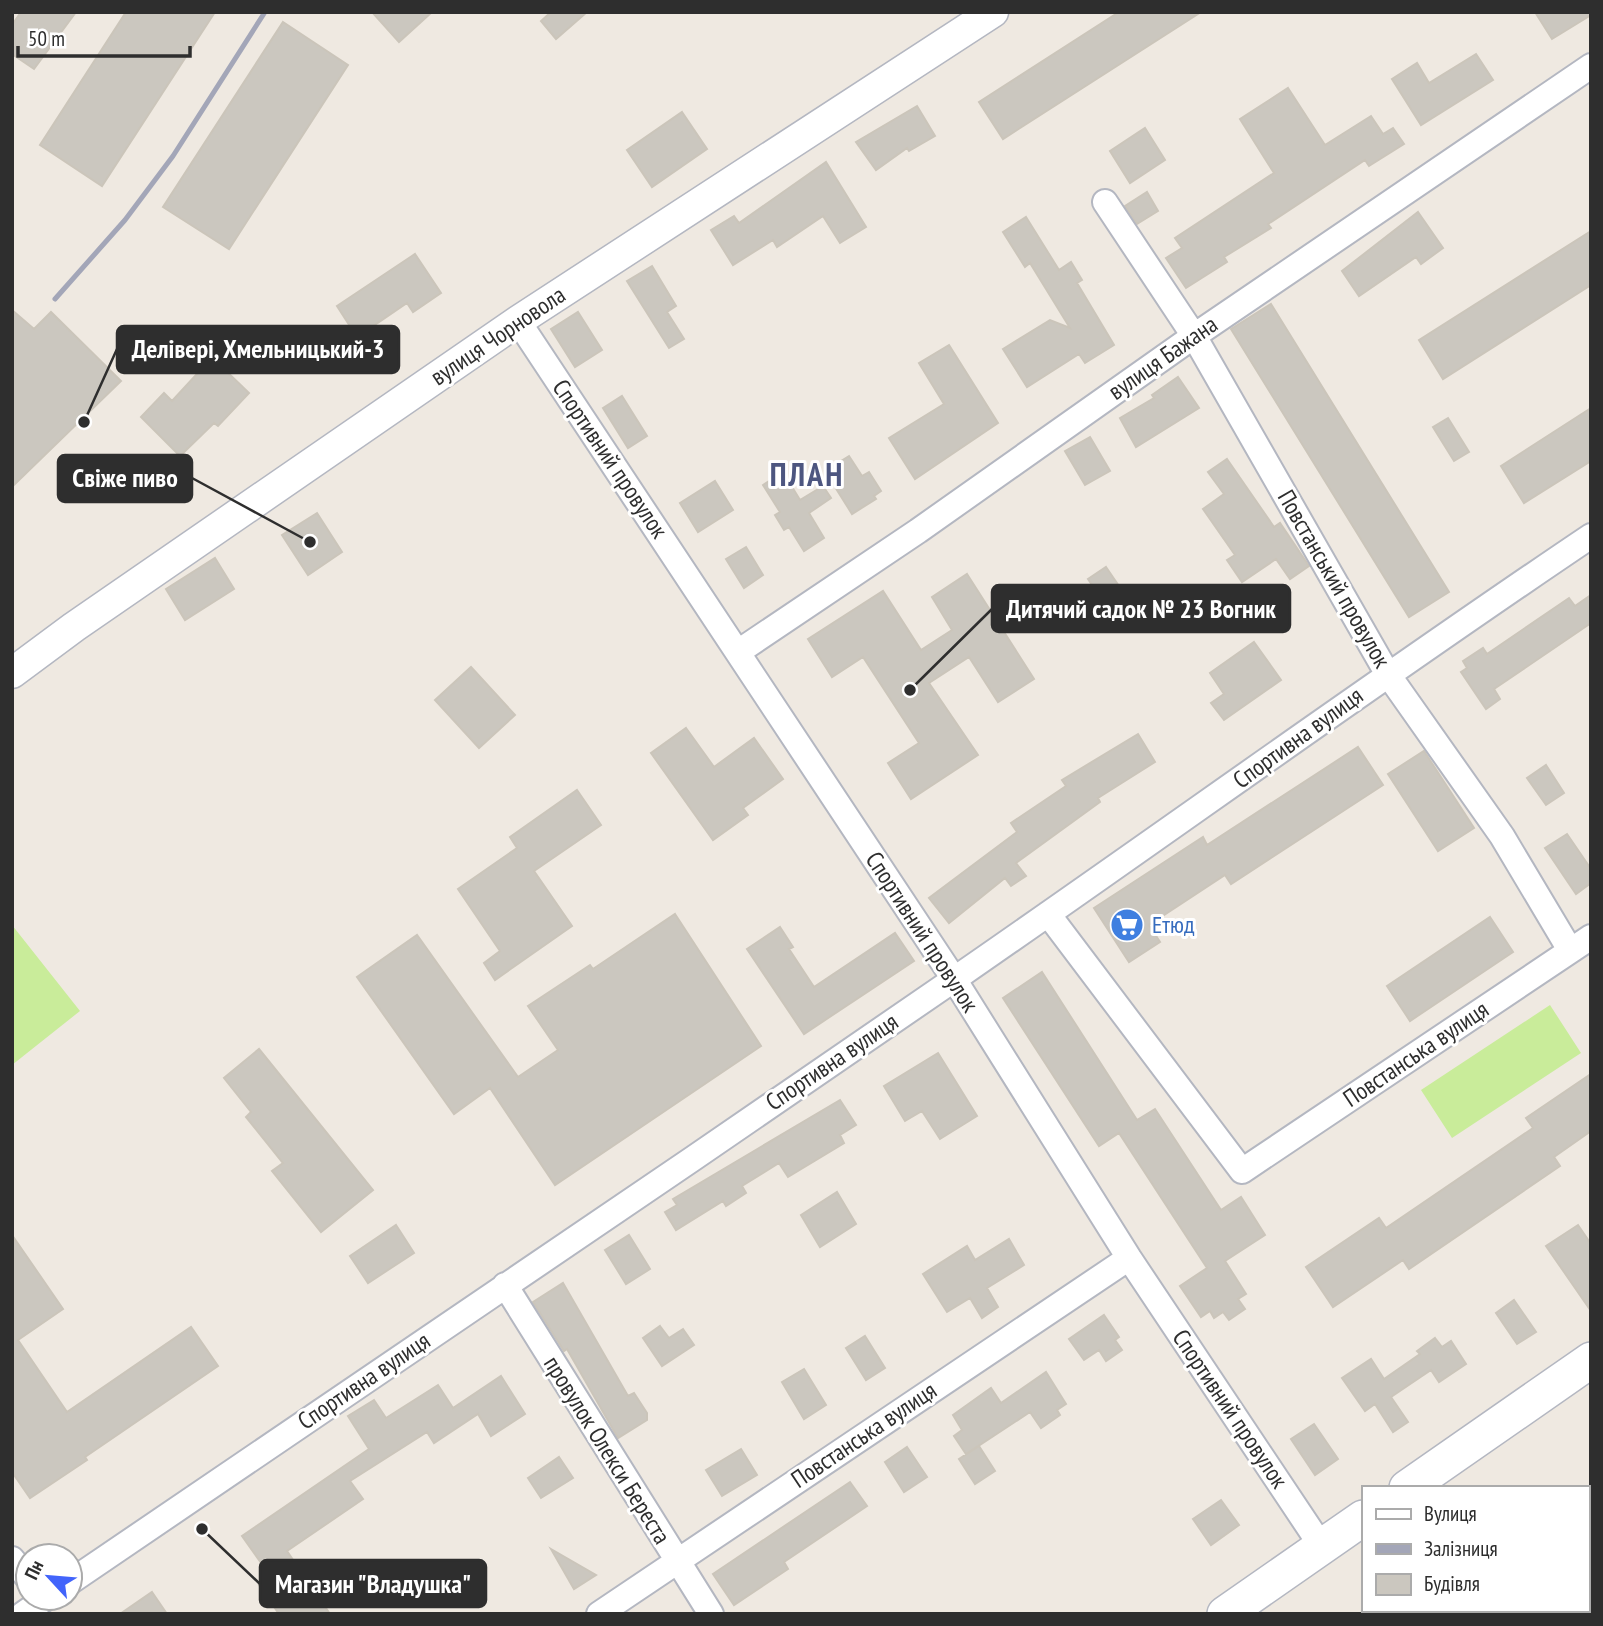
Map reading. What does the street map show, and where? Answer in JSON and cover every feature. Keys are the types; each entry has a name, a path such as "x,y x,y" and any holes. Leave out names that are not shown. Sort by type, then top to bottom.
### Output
{"main road":[{"path":"1410,1486 1591,1360"},
{"path":"1237,1610 1362,1519"}],"street":[{"name":"вулиця Чорновола","path":"12,673 95,612 518,321 993,12"},
{"name":"вулиця Бажана","path":"738,652 919,531 1194,336 1591,66"},
{"name":"Повстанський провулок","path":"1105,202 1194,336 1387,673 1502,836 1570,950"},
{"name":"Спортивний провулок","path":"518,321 954,979 1129,1258 1322,1546"},
{"name":"Спортивна вулиця","path":"84,1572 954,979 1387,673 1591,537"},
{"name":"Повстанська вулиця","path":"1048,914 1242,1171 1591,937"},
{"name":"Повстанська вулиця","path":"599,1614 1129,1258"},
{"name":"провулок Олекси Береста","path":"505,1285 710,1614"}],"green space":[{"path":"12,925 80,1011 12,1065"},
{"path":"1550,1005 1581,1053 1452,1138 1421,1090"}],"building":[{"path":"21,12 76,12 34,69 12,54 12,25"},
{"path":"126,12 215,12 102,186 40,145"},
{"path":"372,12 432,12 399,42"},
{"path":"551,12 587,12 556,39 541,21"},
{"path":"1119,12 1201,12 1003,139 979,102"},
{"path":"1535,12 1591,12 1591,15 1552,39"},
{"path":"283,22 348,65 229,249 163,207"},
{"path":"1476,54 1493,80 1421,125 1392,79 1417,63 1429,83"},
{"path":"1288,88 1325,145 1371,116 1383,134 1393,128 1404,144 1369,166 1365,160 1268,224 1271,228 1224,257 1227,262 1186,288 1166,258 1182,248 1175,238 1274,173 1240,119"},
{"path":"917,106 935,136 909,151 907,148 876,170 856,142"},
{"path":"682,112 707,149 652,187 627,150"},
{"path":"1145,128 1165,160 1130,183 1110,151"},
{"path":"826,162 866,227 840,243 823,216 777,247 773,240 733,265 711,230 734,216 739,223"},
{"path":"1147,192 1158,211 1137,224 1125,206"},
{"path":"1418,212 1443,248 1421,264 1416,257 1359,296 1342,271"},
{"path":"1026,217 1059,270 1071,262 1082,280 1077,283 1114,345 1085,363 1079,354 1027,387 1003,349 1050,320 1070,328 1030,263 1025,267 1003,232"},
{"path":"1591,231 1591,285 1443,379 1419,340"},
{"path":"415,254 441,293 413,312 407,303 357,337 337,306"},
{"path":"652,266 676,306 667,312 684,339 669,348 627,281"},
{"path":"1271,304 1449,592 1409,617 1231,329"},
{"path":"12,310 34,329 51,312 121,381 12,487"},
{"path":"578,312 602,350 575,367 551,329"},
{"path":"213,341 230,358 222,367 249,393 218,426 214,423 180,456 141,417 164,393 172,401 208,362 200,354"},
{"path":"949,345 998,423 915,479 889,438 944,404 919,363"},
{"path":"1178,377 1199,408 1136,447 1120,418 1154,398 1152,395"},
{"path":"622,396 647,436 628,448 603,408"},
{"path":"1591,408 1591,461 1524,503 1501,466"},
{"path":"1448,418 1469,452 1454,461 1433,427"},
{"path":"1090,437 1110,471 1085,485 1065,451"},
{"path":"849,456 862,476 869,472 881,491 874,496 876,499 852,514 825,471"},
{"path":"1227,459 1274,527 1280,523 1309,566 1290,579 1276,559 1242,582 1227,560 1235,555 1203,509 1224,494 1208,472"},
{"path":"783,472 800,500 823,486 831,498 809,513 824,538 804,551 789,527 784,530 775,515 780,512 763,485"},
{"path":"715,481 733,510 698,532 680,503"},
{"path":"317,513 342,552 308,575 282,535"},
{"path":"746,547 763,575 744,588 726,559"},
{"path":"215,558 234,589 185,620 166,589"},
{"path":"1106,567 1136,611 1118,623 1088,579"},
{"path":"967,574 1034,679 998,702 969,657 929,683 978,755 911,799 888,763 919,743 863,657 832,677 808,639 883,591 921,650 952,630 932,597"},
{"path":"1591,595 1591,623 1494,689 1500,699 1486,709 1461,672 1467,668 1463,661 1483,648 1487,654 1569,598 1575,606"},
{"path":"1254,642 1281,680 1224,720 1211,703 1224,694 1210,673"},
{"path":"471,667 515,715 479,748 435,700"},
{"path":"686,728 714,767 754,738 783,779 743,808 748,815 713,840 651,753"},
{"path":"1138,734 1155,762 1098,798 1100,802 1016,863 1026,876 1011,886 1005,878 949,923 929,898 1017,832 1011,823 1066,786 1062,780"},
{"path":"1358,747 1383,785 1231,884 1225,875 1149,925 1160,942 1129,962 1094,908 1203,837 1207,845"},
{"path":"1424,751 1474,828 1438,851 1388,774"},
{"path":"1546,765 1564,793 1546,805 1527,778"},
{"path":"577,790 601,825 534,871 572,926 495,980 484,963 500,951 458,889 517,848 510,837"},
{"path":"1567,834 1591,869 1591,883 1576,894 1545,848"},
{"path":"675,914 761,1046 555,1185 490,1088 454,1114 357,977 417,935 518,1077 558,1050 528,1006 590,965 593,969"},
{"path":"1490,917 1513,952 1410,1021 1387,986"},
{"path":"780,927 793,947 789,949 814,987 895,933 914,961 804,1034 747,949"},
{"path":"1042,972 1137,1120 1155,1109 1221,1210 1241,1197 1265,1235 1225,1261 1246,1294 1238,1299 1245,1309 1229,1320 1223,1312 1214,1318 1210,1311 1201,1317 1180,1286 1207,1268 1119,1133 1099,1146 1003,998"},
{"path":"259,1049 373,1190 321,1232 272,1171 283,1163 246,1117 251,1112 224,1078"},
{"path":"938,1053 977,1116 940,1139 922,1111 905,1121 884,1086"},
{"path":"1591,1074 1591,1131 1554,1157 1560,1166 1409,1269 1403,1260 1333,1307 1306,1267 1379,1218 1386,1228 1533,1128 1526,1118"},
{"path":"840,1100 856,1125 840,1135 844,1143 788,1177 779,1163 742,1186 746,1193 726,1206 723,1201 676,1230 665,1212 677,1205 673,1199"},
{"path":"837,1192 856,1224 820,1247 801,1215"},
{"path":"396,1225 414,1253 368,1283 350,1256"},
{"path":"1578,1225 1591,1244 1591,1311 1546,1246"},
{"path":"12,1235 63,1309 18,1340 67,1412 191,1327 218,1366 30,1498 12,1472"},
{"path":"629,1235 650,1269 626,1284 605,1250"},
{"path":"1009,1239 1024,1265 987,1288 998,1307 982,1318 970,1298 947,1312 923,1274 967,1246 975,1260"},
{"path":"563,1283 628,1396 634,1393 647,1413 647,1420 618,1438 567,1349 564,1351 533,1302"},
{"path":"1514,1300 1536,1332 1517,1344 1496,1313"},
{"path":"1104,1315 1119,1337 1115,1340 1122,1350 1106,1361 1099,1350 1084,1360 1069,1339"},
{"path":"660,1326 669,1338 683,1329 694,1345 662,1366 643,1338"},
{"path":"865,1336 885,1368 866,1380 846,1348"},
{"path":"1435,1338 1442,1347 1451,1341 1466,1364 1439,1382 1431,1370 1391,1397 1408,1422 1393,1432 1375,1404 1365,1411 1342,1378 1371,1359 1384,1379 1420,1354 1417,1351"},
{"path":"804,1369 826,1405 804,1419 782,1382"},
{"path":"1046,1372 1066,1404 1057,1410 1060,1415 1041,1428 1030,1412 966,1454 954,1436 962,1430 953,1415 991,1388 1001,1403"},
{"path":"501,1376 525,1414 491,1436 478,1414 434,1443 427,1432 350,1481 363,1499 287,1551 330,1614 279,1614 259,1585 271,1577 242,1536 369,1449 348,1416 374,1400 386,1418 438,1385 453,1408"},
{"path":"1314,1424 1338,1459 1315,1475 1291,1439"},
{"path":"979,1446 995,1471 975,1484 959,1459"},
{"path":"907,1447 927,1477 904,1492 885,1462"},
{"path":"741,1449 757,1475 722,1496 706,1470"},
{"path":"559,1457 573,1478 541,1498 528,1478"},
{"path":"850,1482 867,1506 784,1562 788,1569 734,1605 713,1574"},
{"path":"1221,1500 1239,1525 1211,1545 1193,1519"},
{"path":"551,1549 596,1575 574,1589"},
{"path":"152,1592 167,1614 120,1614"}],"railway":[{"path":"55,299 125,220 173,156 265,12"}],"place":[{"name":"Делівері, Хмельницький-3","path":"84,422"},
{"name":"Свіже пиво","path":"310,542"},
{"name":"Дитячий садок № 23 Вогник","path":"910,690"},
{"name":"Етюд","path":"1127,925"},
{"name":"Магазин \"Владушка\"","path":"202,1529"}],"district":[{"name":"ПЛАН","path":"807,475"}]}
